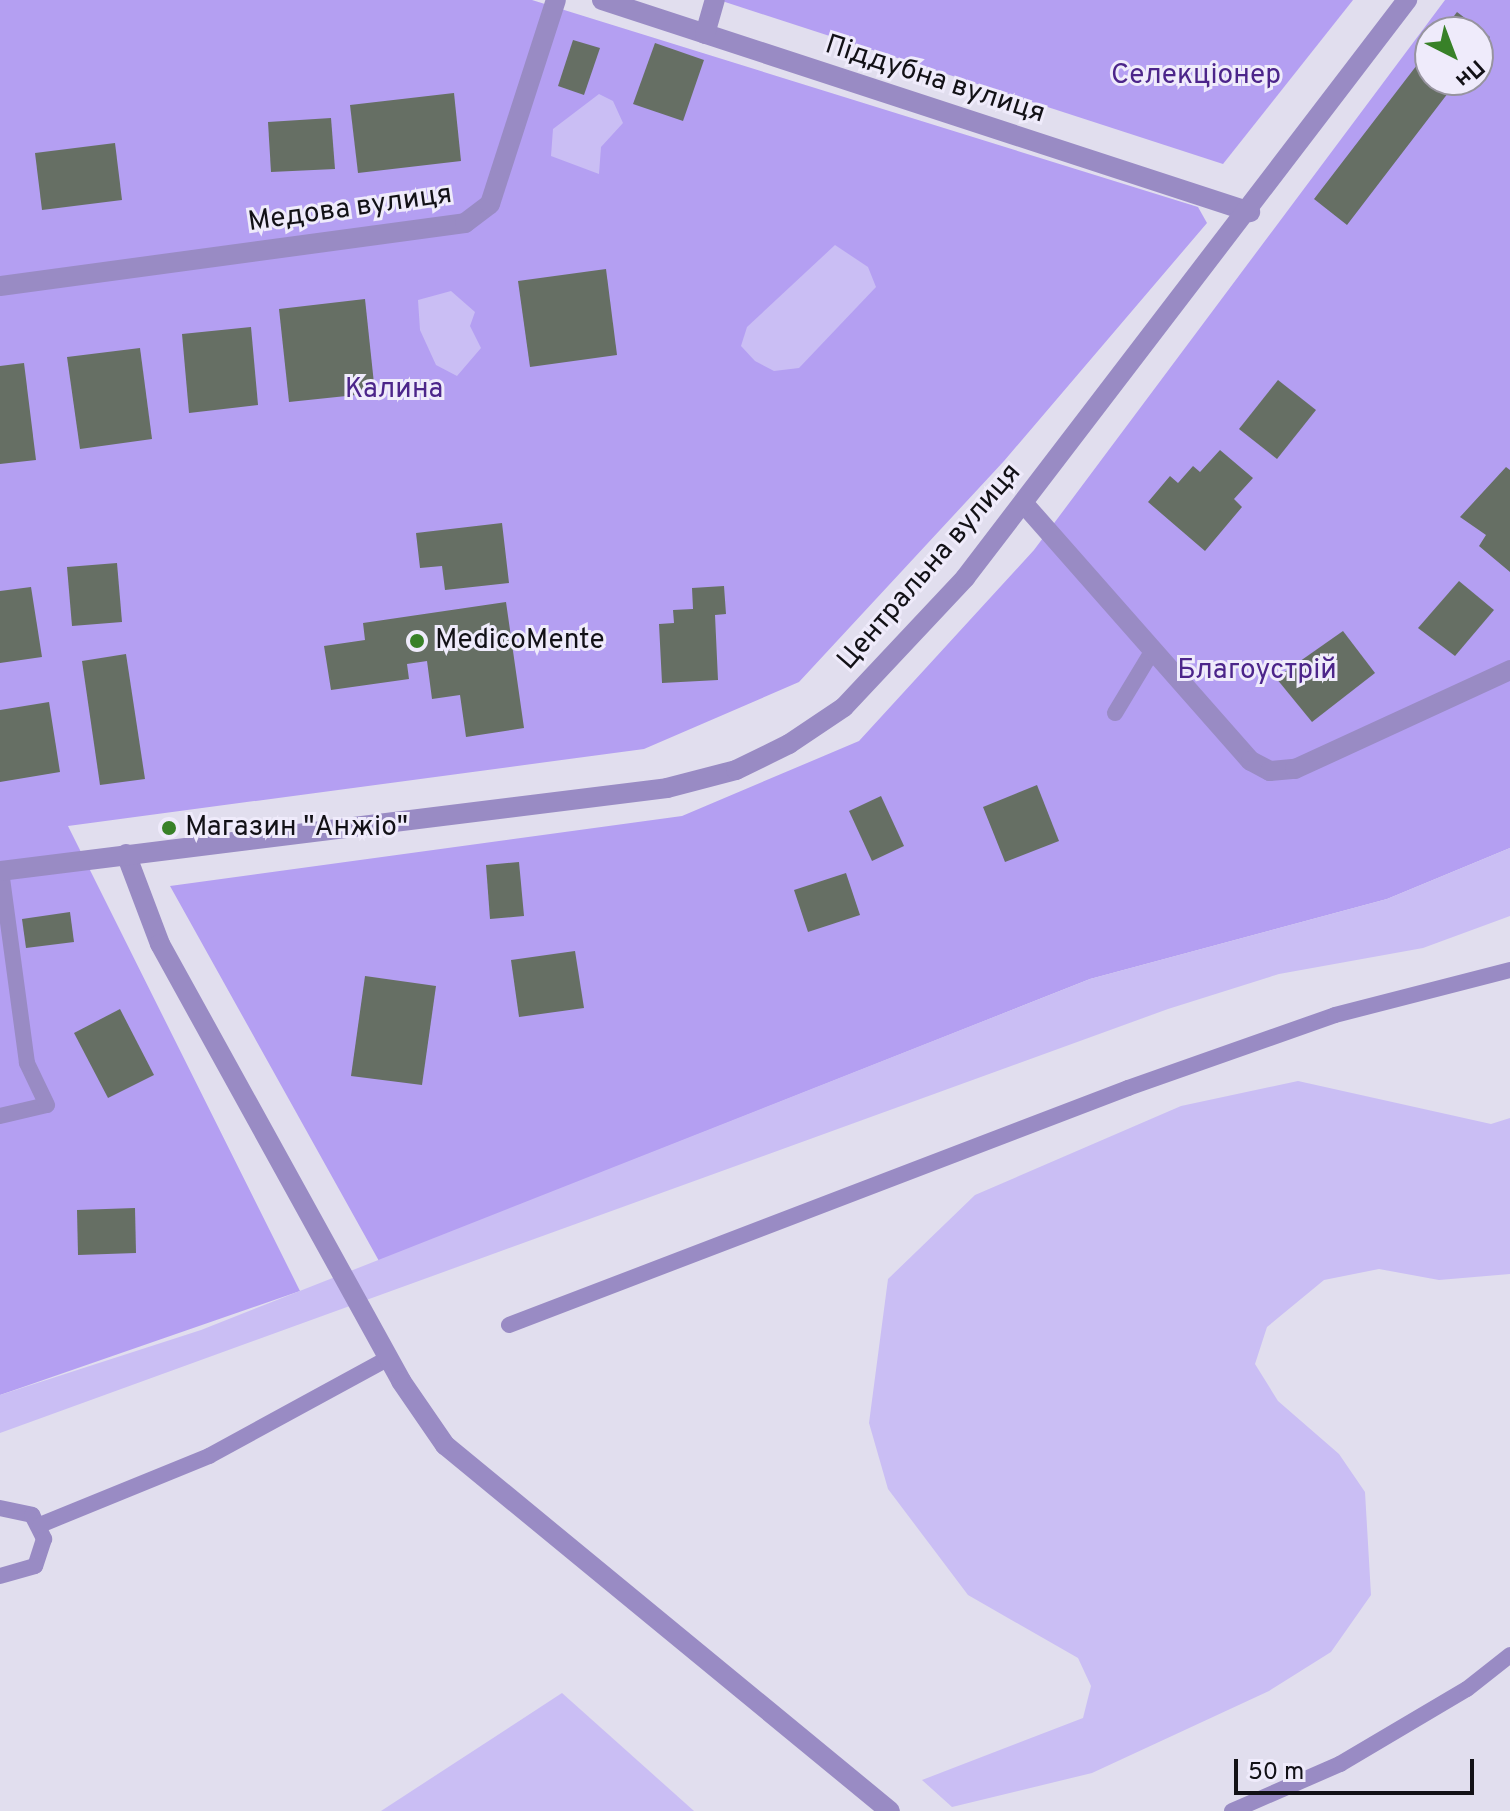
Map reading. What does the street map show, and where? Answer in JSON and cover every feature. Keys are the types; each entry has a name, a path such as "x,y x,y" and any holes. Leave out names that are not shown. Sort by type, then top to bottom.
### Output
{"street":[{"name":"Медова вулиця","path":"0,286 465,223 490,204 556,0"},
{"name":"Піддубна вулиця","path":"602,0 1250,212"},
{"path":"705,34 715,0"},
{"name":"Центральна вулиця","path":"1,871 667,788 736,770 844,707 1025,505 1250,212 1407,0"},
{"path":"1025,505 1251,761 1270,771 1295,769 1510,670"},
{"path":"126,854 160,944 389,1358 445,1445 890,1811"}],"lane":[{"path":"1115,713 1153,650"},
{"path":"0,1116 47,1105 27,1063 1,871"},
{"path":"509,1325 1143,1083 1335,1015 1510,970"},
{"path":"40,1525 209,1456 389,1358"},
{"path":"0,1508 20,1508 40,1525 42,1553 35,1566 0,1576"},
{"path":"1232,1811 1340,1764 1467,1689 1510,1655"}],"green space":[{"name":"Калина","path":"0,0 532,0 1198,207 1207,223 1004,461 799,682 644,749 68,826 300,1291 0,1395"},
{"name":"Селекціонер","path":"719,0 1353,0 1223,164"},
{"name":"Благоустрій","path":"1445,0 1510,0 1510,848 1387,899 1090,979 379,1261 170,886 682,816 859,741 1034,550 1414,41 1414,96 1494,96 1494,16 1433,16"}],"shaded area":[{"path":"599,94 613,101 623,123 601,147 599,174 551,156 553,129"},
{"path":"835,245 868,267 876,287 799,368 774,371 755,361 741,346 747,327"},
{"path":"451,291 475,312 470,326 481,348 457,376 436,365 420,330 418,300"},
{"path":"1510,848 1510,916 1423,948 1279,974 1168,1009 0,1433 0,1395 201,1330 1090,979 1387,899"},
{"path":"1298,1081 1491,1124 1510,1118 1510,1274 1439,1280 1379,1269 1324,1280 1267,1327 1255,1364 1278,1401 1339,1454 1365,1492 1371,1595 1331,1652 1269,1691 1092,1773 952,1807 922,1780 1083,1718 1091,1686 1078,1658 968,1595 888,1489 869,1423 888,1279 975,1195 1181,1106"},
{"path":"562,1693 694,1811 381,1811"}],"building":[{"path":"573,40 600,48 584,95 558,86"},
{"path":"655,43 704,60 683,121 633,104"},
{"path":"1414,69 1414,96 1446,96 1347,225 1314,199"},
{"path":"454,93 461,161 358,173 350,105"},
{"path":"331,118 335,169 271,172 268,122"},
{"path":"115,143 122,200 42,210 35,153"},
{"path":"606,269 617,355 530,367 518,281"},
{"path":"365,299 375,393 289,402 279,309"},
{"path":"251,327 258,405 189,413 182,334"},
{"path":"140,348 152,439 80,449 67,357"},
{"path":"24,363 36,460 0,464 0,366"},
{"path":"1278,380 1316,410 1277,459 1239,429"},
{"path":"1220,450 1253,478 1234,499 1242,507 1205,551 1148,502 1170,476 1178,483 1193,466 1200,472"},
{"path":"1506,467 1510,470 1510,572 1479,546 1486,535 1460,517"},
{"path":"502,523 509,583 445,590 442,566 420,568 416,533"},
{"path":"117,563 122,622 72,626 67,567"},
{"path":"1459,581 1494,610 1455,656 1418,628"},
{"path":"724,586 726,614 715,615 718,680 662,683 659,624 674,623 673,610 693,609 692,588"},
{"path":"31,587 42,657 0,663 0,591"},
{"path":"506,602 524,728 466,737 460,695 432,699 427,661 407,664 409,679 331,690 324,646 365,640 363,623"},
{"path":"1343,631 1375,673 1312,722 1276,678"},
{"path":"126,654 145,779 100,785 82,661"},
{"path":"49,702 60,772 0,782 0,710"},
{"path":"1037,785 1059,841 1005,862 983,807"},
{"path":"881,796 904,846 872,861 849,811"},
{"path":"519,862 524,916 490,919 486,865"},
{"path":"846,873 860,915 808,932 794,890"},
{"path":"70,912 74,942 26,948 22,919"},
{"path":"575,951 584,1008 519,1017 511,960"},
{"path":"365,976 436,986 422,1085 351,1076"},
{"path":"120,1009 154,1075 108,1098 74,1033"},
{"path":"135,1208 136,1253 78,1255 77,1210"}],"place":[{"name":"MedicoMente","path":"417,641"},
{"name":"Магазин \"Анжіо\"","path":"169,828"}]}
